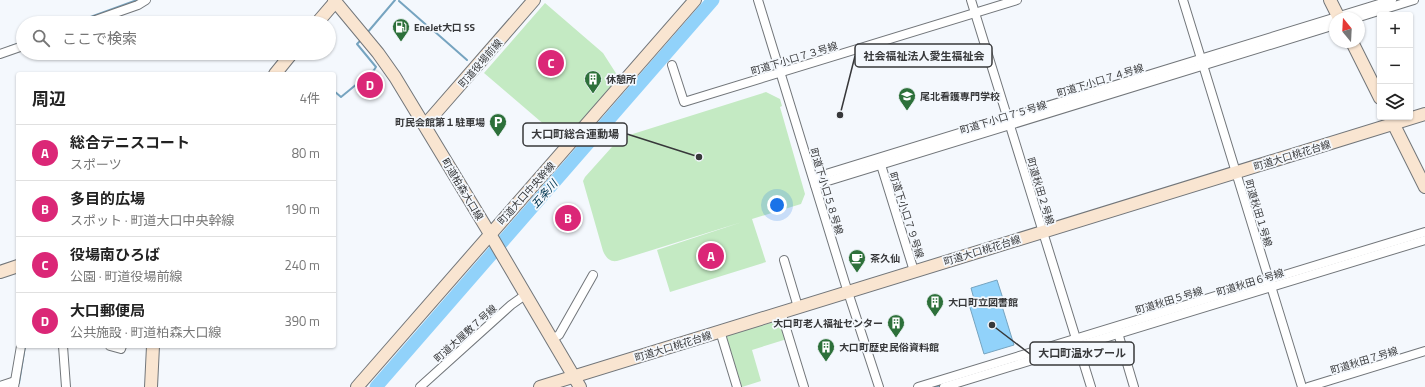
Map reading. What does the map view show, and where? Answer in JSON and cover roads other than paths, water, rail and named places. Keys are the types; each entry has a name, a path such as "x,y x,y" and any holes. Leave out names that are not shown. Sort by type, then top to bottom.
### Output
{"street":[{"path":"104,16 137,2 146,0"},
{"path":"322,16 335,0"},
{"name":"町道柏森大口線","path":"335,0 378,53 424,125 552,339 576,382"},
{"name":"町道役場前線","path":"424,125 534,0"},
{"name":"町道大口中央幹線","path":"357,387 492,238 694,0"},
{"name":"町道下小口５８号線","path":"758,0 848,292 879,387"},
{"name":"町道秋田２号線","path":"971,0 1091,387"},
{"name":"町道下小口７３号線","path":"672,65 684,102 1017,0"},
{"name":"町道秋田１号線","path":"1183,0 1302,387"},
{"path":"1330,0 1335,12"},
{"path":"1360,12 1392,0"},
{"path":"1365,15 1414,0"},
{"path":"1202,62 1329,23"},
{"path":"0,54 16,48"},
{"path":"1355,48 1377,92"},
{"path":"276,72 286,60"},
{"name":"町道下小口７５号線","path":"814,182 881,165 1009,122 1202,62"},
{"name":"町道大口桃花台線","path":"1413,116 1425,114"},
{"path":"1391,120 1422,175 1425,187"},
{"name":"町道大口桃花台線","path":"540,387 576,382 720,331 1236,172 1391,120"},
{"path":"814,182 1009,122"},
{"name":"町道下小口７９号線","path":"881,165 914,271"},
{"name":"町道秋田５号線","path":"918,387 1077,342 1270,283 1425,232"},
{"name":"町道秋田６号線","path":"944,387 1077,342 1118,333 1270,283 1425,240"},
{"path":"784,260 798,307"},
{"path":"0,272 16,267"},
{"path":"552,339 559,335 592,275"},
{"name":"町道大屋敷７号線","path":"420,387 511,305 525,295"},
{"path":"781,312 804,387"},
{"path":"720,331 737,387"},
{"path":"1118,333 1134,387"},
{"path":"0,386 15,384 21,348"},
{"path":"63,348 66,387"},
{"path":"151,387 154,348"},
{"name":"町道秋田７号線","path":"1308,387 1425,351"}],"water":[{"path":"997,280 1005,305 1002,306 1014,345 984,354 968,301 974,299 971,288"}],"waterway":[{"path":"93,16 137,0"},
{"path":"367,33 395,0"},
{"name":"五条川","path":"376,387 713,0"},
{"path":"399,1 432,30"},
{"path":"434,31 467,60"},
{"path":"336,93 341,97 376,67 357,44 362,39"},
{"path":"9,47 16,44"},
{"path":"18,383 25,348"},
{"path":"934,387 942,385"}],"place":[{"name":"EneJet大口 SS","path":"401,42"},
{"name":"役場南ひろば","path":"551,63"},
{"name":"大口郵便局","path":"370,85"},
{"name":"休憩所","path":"593,94"},
{"name":"尾北看護専門学校","path":"907,111"},
{"name":"社会福祉法人愛生福祉会","path":"840,115"},
{"name":"町民会館第１駐車場","path":"498,137"},
{"name":"大口町総合運動場","path":"699,157"},
{"name":"多目的広場","path":"568,218"},
{"name":"総合テニスコート","path":"711,256"},
{"name":"茶久仙","path":"857,273"},
{"name":"大口町立図書館","path":"935,317"},
{"name":"大口町温水プール","path":"992,325"},
{"name":"大口町老人福祉センター","path":"896,338"},
{"name":"大口町歴史民俗資料館","path":"826,362"}]}
